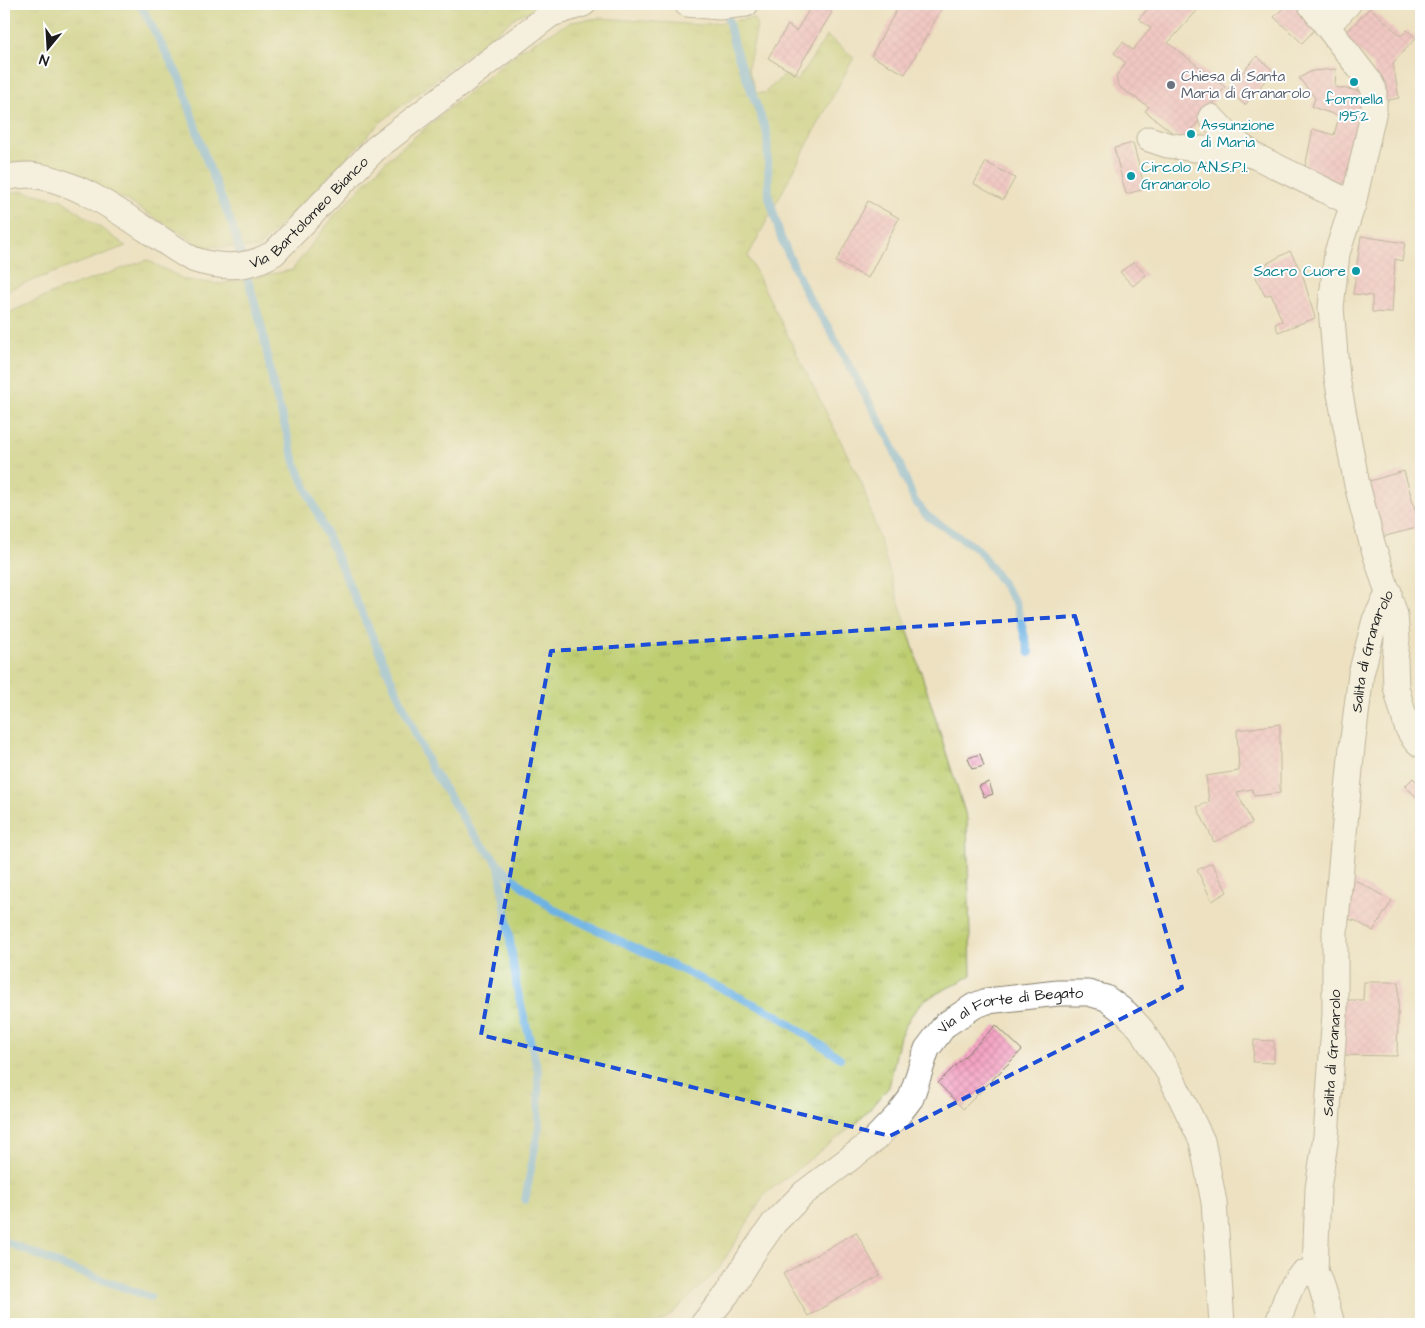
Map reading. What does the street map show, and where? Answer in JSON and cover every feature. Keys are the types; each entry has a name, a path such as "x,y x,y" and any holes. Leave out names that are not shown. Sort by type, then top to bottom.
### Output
{"street":[{"name":"Via Bartolomeo Bianco","path":"4,178 30,175 60,181 106,205 192,259 207,264 223,267 250,264 264,260 274,253 376,149 551,14 583,4"},
{"path":"687,4 718,7 746,4"},
{"name":"Salita di Granarolo","path":"1310,4 1370,82 1374,90 1374,110 1353,204 1337,253 1331,307 1337,378 1357,485 1372,543 1389,592 1375,620 1362,674 1352,747 1335,931 1335,1014 1328,1108 1318,1188 1315,1272"},
{"path":"1327,26 1348,4"},
{"path":"1211,117 1232,139 1255,156 1353,204"},
{"path":"1149,138 1167,145 1194,149 1229,149 1255,156"},
{"path":"1389,592 1397,639 1395,660 1396,687 1407,726 1414,739 1421,746"},
{"name":"Via al Forte di Begato","path":"703,1324 727,1294 774,1223 804,1193 873,1141 898,1115 911,1098 927,1049 945,1025 974,1006 987,1001 1058,993 1088,993 1106,998 1126,1013 1141,1029 1169,1073 1202,1141 1214,1202 1222,1324"},
{"path":"1278,1324 1287,1298 1298,1276 1306,1271 1315,1272 1320,1280 1332,1324"}],"highlighted area":[{"path":"1075,616 1182,988 890,1136 481,1035 551,651"}],"green space":[{"path":"4,4 548,4 517,16 381,122 258,248 201,246 126,200 27,162 4,163"},
{"path":"599,18 700,25 753,18 757,26 748,68 756,93 764,93 785,75 797,81 827,36 854,57 748,256 862,484 967,819 971,976 924,1000 910,1017 900,1036 889,1087 858,1122 765,1194 718,1270 666,1319 656,1324 4,1324 4,315 55,292 147,260 185,280 220,284 292,270 334,216 389,158 521,49 571,22"},
{"path":"22,191 62,200 126,246 4,291 4,194"}],"building":[{"path":"813,4 818,4 832,12 795,74 768,58 788,25 796,31"},
{"path":"900,4 930,4 941,10 905,74 871,56"},
{"name":"Chiesa di Santa Maria di Granarolo","path":"1152,4 1203,4 1168,43 1225,87 1183,141 1145,111 1149,107 1121,88 1117,82 1116,76 1126,63 1114,53 1123,42 1133,50 1151,28 1139,19"},
{"path":"1287,4 1296,4 1319,25 1302,43 1274,17"},
{"path":"1370,8 1401,36 1407,30 1416,38 1393,63 1399,98 1379,102 1373,66 1344,35"},
{"path":"1257,56 1273,71 1245,105 1227,90"},
{"path":"1336,69 1335,87 1370,93 1347,186 1305,167 1313,129 1334,135 1339,116 1312,107 1315,98 1299,78 1312,71"},
{"name":"Circolo A.N.S.P.I. Granarolo","path":"1133,143 1145,189 1126,194 1114,148"},
{"path":"986,162 1015,178 1003,200 974,184"},
{"path":"868,201 899,218 868,278 836,262"},
{"path":"1361,236 1405,243 1402,261 1395,259 1392,313 1372,312 1372,296 1353,294"},
{"path":"1290,251 1302,273 1315,318 1278,332 1275,324 1282,321 1271,294 1265,296 1253,271"},
{"path":"1134,262 1146,275 1133,286 1120,272"},
{"path":"1404,471 1420,527 1382,537 1366,482"},
{"path":"1280,724 1280,793 1254,796 1252,789 1237,792 1252,823 1214,842 1197,807 1209,802 1206,776 1239,771 1237,730"},
{"path":"980,754 984,766 972,769 968,758"},
{"path":"1413,778 1421,786 1421,801 1405,786"},
{"path":"989,782 993,794 984,797 979,786"},
{"path":"1212,863 1227,892 1212,901 1197,870"},
{"path":"1355,880 1392,901 1373,931 1356,921 1345,918"},
{"path":"1364,982 1399,982 1397,1056 1338,1055 1340,1000 1363,1000"},
{"path":"996,1025 1022,1050 963,1109 938,1083"},
{"path":"1254,1040 1274,1041 1274,1063 1253,1062"},
{"path":"856,1232 880,1275 808,1316 783,1274"}],"waterway":[{"path":"140,4 180,79 206,159 232,225 262,328 274,389 296,465 430,766 472,832 499,865 522,886 555,910 777,1015 840,1058"},
{"path":"726,10 734,45 767,133 769,197 781,238 806,293 830,330 890,440 914,500 927,516 978,549 1016,603 1029,653"},
{"path":"499,865 517,989 538,1071 539,1126 525,1200"},
{"path":"4,1241 63,1266 150,1297"}],"place":[{"name":"formella 1952","path":"1354,82"},
{"name":"Chiesa di Santa Maria di Granarolo","path":"1171,85"},
{"name":"Assunzione di Maria","path":"1191,134"},
{"name":"Circolo A.N.S.P.I. Granarolo","path":"1131,176"},
{"name":"Sacro Cuore","path":"1356,271"}]}
